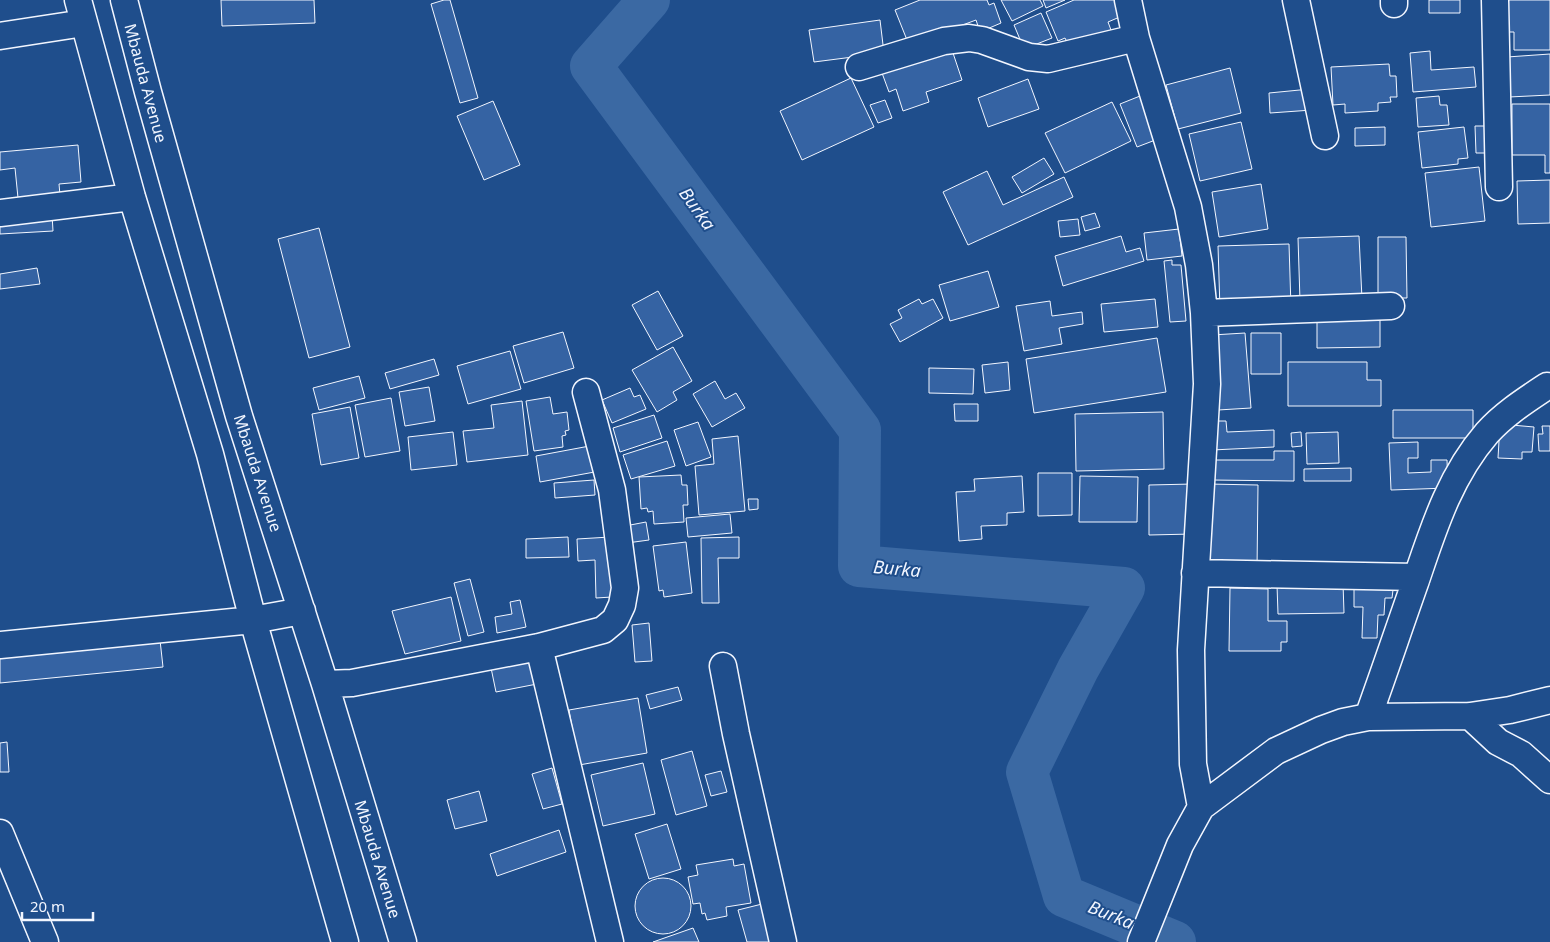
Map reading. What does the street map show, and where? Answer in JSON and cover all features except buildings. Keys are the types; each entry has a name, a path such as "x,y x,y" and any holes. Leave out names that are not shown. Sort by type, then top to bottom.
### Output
{"street":[{"name":"Mbauda Avenue","path":"124,0 239,416 325,684 403,942"},
{"path":"1128,0 1136,38 1188,206 1199,265 1204,313 1207,384 1191,650 1193,764 1201,807"},
{"path":"1296,0 1325,136"},
{"path":"1494,0 1498,187"},
{"path":"0,36 81,12 132,197 210,454 253,620 344,942"},
{"path":"858,67 957,38 982,40 1029,56 1048,59 1136,38"},
{"path":"0,213 132,197"},
{"path":"1204,313 1391,306"},
{"path":"1368,717 1438,514 1455,479 1487,433 1507,413 1546,386"},
{"path":"325,684 352,683 539,647 603,630 614,620 622,605 625,588 612,490 586,392"},
{"path":"1195,572 1417,577"},
{"path":"0,645 253,620 302,611"},
{"path":"539,647 610,942"},
{"path":"723,666 736,734 783,942"},
{"path":"1141,942 1180,845 1201,807 1276,751 1321,730 1343,722 1368,717 1470,716 1510,710 1550,700"},
{"path":"1470,716 1498,742 1521,754 1550,780"},
{"path":"0,834 45,942"}],"waterway":[{"name":"Burka","path":"649,0 591,66 860,430 859,566 1124,588 1078,669 1027,772 1064,896 1175,942"}]}
